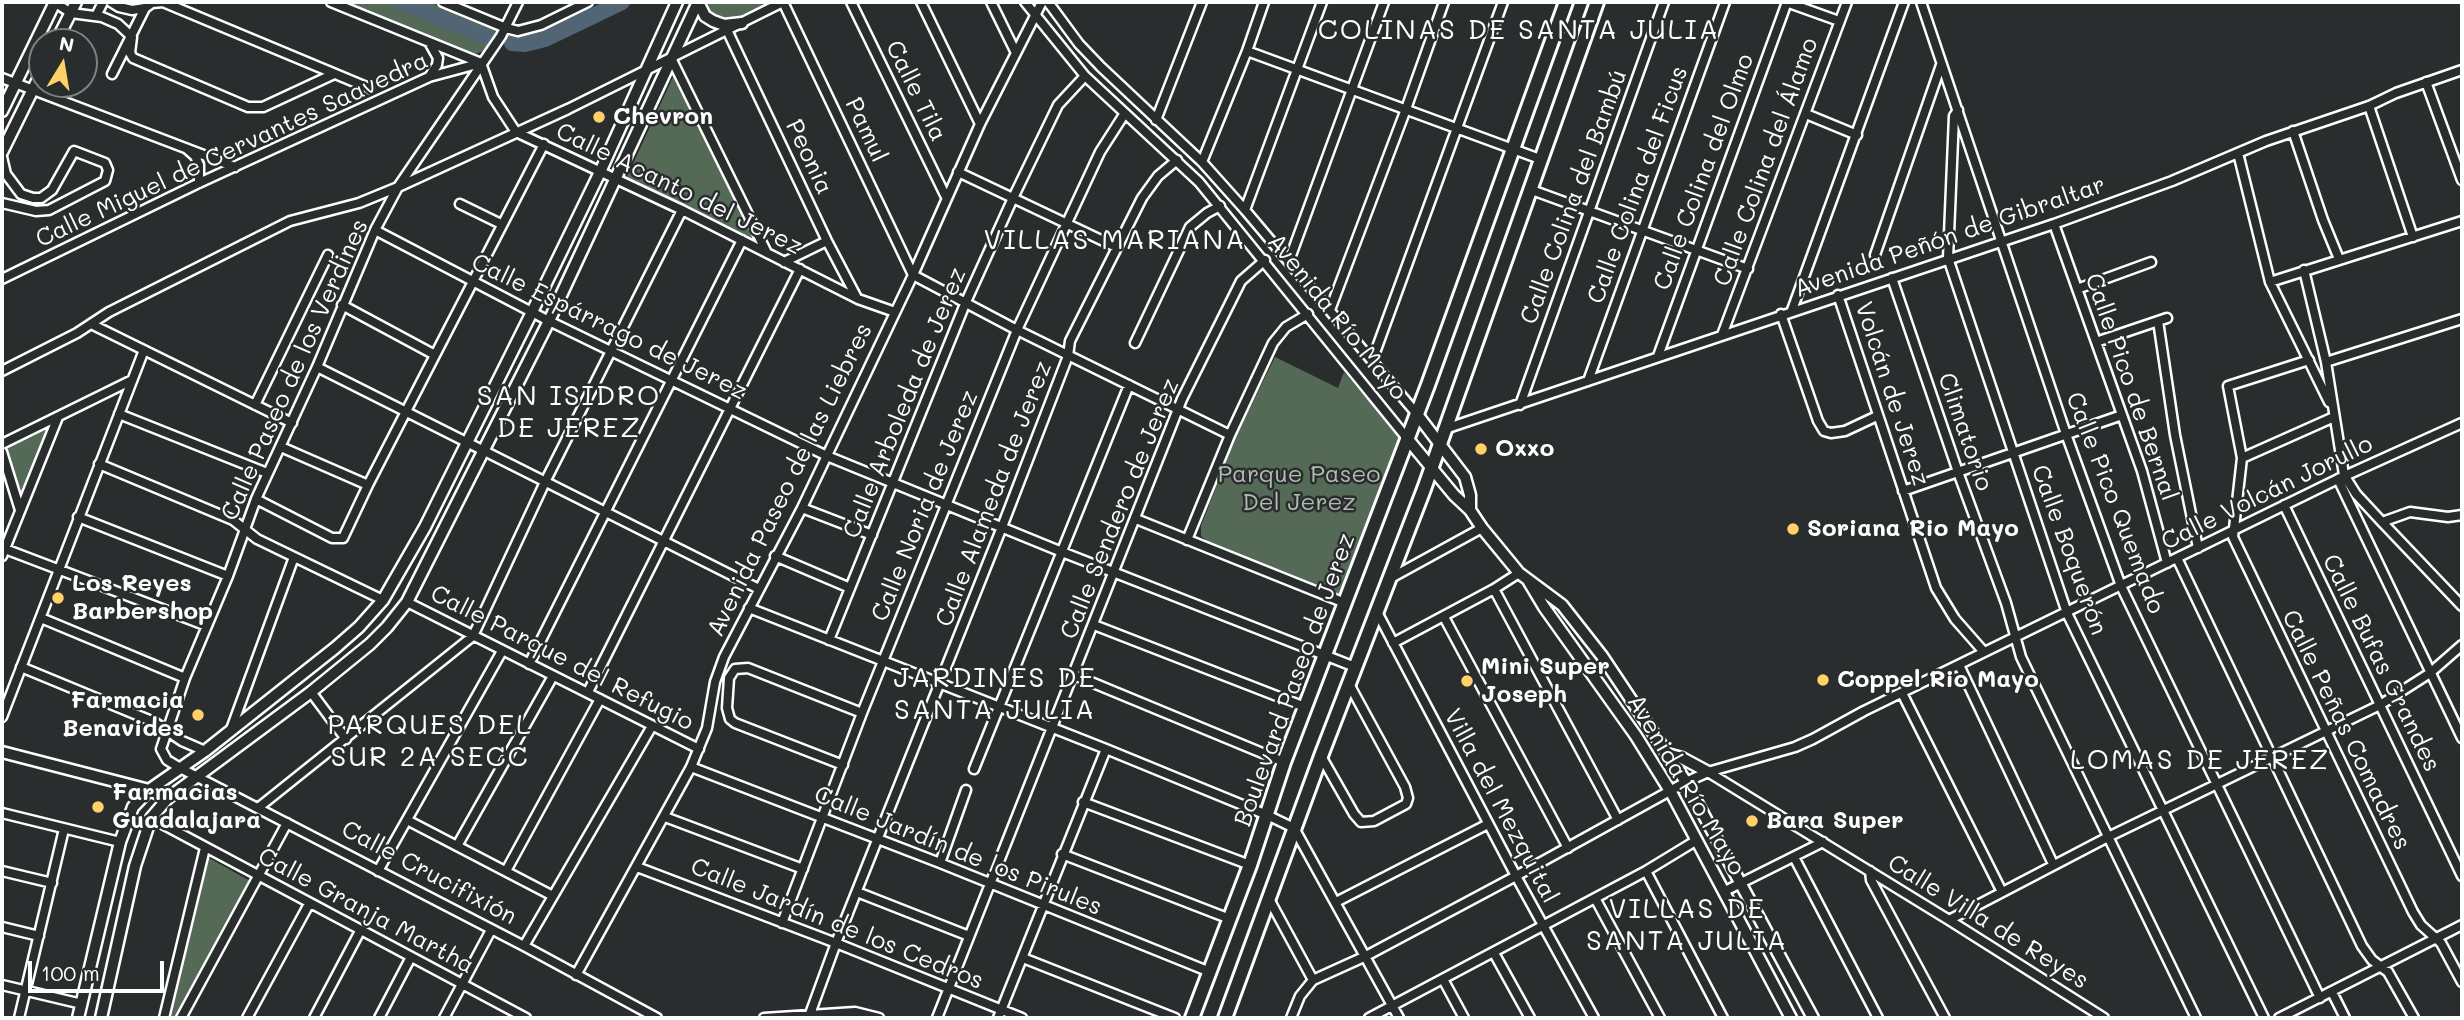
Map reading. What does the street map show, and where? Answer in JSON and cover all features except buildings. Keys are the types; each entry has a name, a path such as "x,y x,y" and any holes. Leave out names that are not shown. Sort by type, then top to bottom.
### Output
{"main road":[{"name":"Boulevard Paseo de Jerez","path":"1192,1018 1566,2"},
{"name":"Boulevard Paseo de Jerez","path":"1225,1018 1445,429 1597,2"}],"street":[{"path":"2,111 54,2 71,13 112,20 132,37"},
{"path":"64,28 76,2"},
{"path":"96,16 103,2"},
{"path":"111,2 132,10 163,2 369,88"},
{"path":"331,2 481,63 494,97 516,132"},
{"path":"443,2 504,32 531,29 588,2"},
{"name":"Calle Paseo de los Verdines","path":"180,768 163,755 161,749 185,678 267,473 317,367 375,230 398,187 504,32 518,2"},
{"path":"78,1018 120,842 129,815 149,790 230,732 335,648 383,600 425,527 532,312 601,170 677,2"},
{"path":"698,2 705,16 713,21 724,24 742,23"},
{"path":"101,1018 135,866 150,818 168,798 218,763 370,644 407,602 549,321 698,2"},
{"path":"2,371 77,333 109,312 290,221 359,203 398,187 568,109 783,2"},
{"name":"Pamul","path":"783,2 913,275"},
{"name":"Calle Tila","path":"851,2 946,197"},
{"path":"921,2 980,124"},
{"path":"991,2 1016,53"},
{"name":"Avenida Río Mayo","path":"1025,2 1085,76 1177,160 1220,206 1430,468 1470,510 1519,573 1557,600 1578,624 1686,782 1813,1018"},
{"name":"Avenida Paseo de las Liebres","path":"576,975 691,767 710,715 719,668 827,456 913,275 980,124 1045,2"},
{"name":"Avenida Río Mayo","path":"1045,2 1079,44 1202,162 1289,261 1465,477 1470,495 1470,510"},
{"path":"1156,120 1202,2"},
{"path":"1202,162 1264,2"},
{"path":"1245,210 1322,2"},
{"path":"1289,261 1384,2"},
{"path":"1329,310 1444,2"},
{"path":"1372,361 1503,2"},
{"name":"Calle Colina del Bambú","path":"1521,405 1664,2"},
{"name":"Calle Colina del Ficus","path":"1588,381 1725,2"},
{"path":"1786,2 1839,21"},
{"name":"Calle Colina del Olmo","path":"1658,356 1786,2"},
{"name":"Calle Colina del Álamo","path":"1722,335 1846,2"},
{"path":"1792,310 1904,2"},
{"name":"Calle Pico Quemado","path":"1921,2 2066,434 2121,586 2320,998"},
{"path":"112,74 145,8"},
{"name":"Peonia","path":"727,30 827,241 858,299"},
{"path":"132,37 130,53 133,58 256,108 334,74"},
{"path":"429,42 438,58 429,77"},
{"path":"1247,51 1540,159"},
{"path":"671,58 768,254"},
{"name":"Calle Miguel de Cervantes Saavedra","path":"2,279 199,183 429,77 481,63"},
{"path":"1875,255 1941,65"},
{"name":"Avenida Peñón de Gibraltar","path":"1445,429 2054,224 2172,181 2293,131 2369,106 2462,70"},
{"name":"Calle Arboleda de Jerez","path":"829,640 965,304 1013,198 1055,111 1085,76"},
{"path":"2,78 28,89"},
{"path":"2426,82 2462,180"},
{"path":"2,203 36,211 49,210 105,181 108,175 105,163 74,151 52,190 41,198 21,194 6,174 2,154 30,98"},
{"path":"52,98 235,167"},
{"path":"2369,106 2413,237"},
{"name":"Calle Boquerón","path":"1958,110 1954,116 1948,258 2067,613 2264,1018"},
{"name":"Calle Noria de Jerez","path":"782,923 862,713 1017,330 1104,145 1125,113"},
{"path":"1806,114 1857,135"},
{"path":"2293,131 2339,259"},
{"name":"Calle Acanto del Jerez","path":"516,132 601,170 858,299 895,312"},
{"path":"256,499 332,538 340,540 346,535 368,485 544,144"},
{"path":"185,147 195,156 199,165 199,183"},
{"path":"2238,153 2270,282 2332,407"},
{"name":"Calle Alameda de Jerez","path":"810,1014 1002,527 1068,356 1070,341 1149,187 1177,160"},
{"path":"958,172 1116,247"},
{"path":"2,203 11,194 14,185"},
{"path":"1529,189 1748,269"},
{"path":"52,190 60,204"},
{"path":"460,204 501,224"},
{"path":"1135,343 1190,227 1220,206"},
{"path":"258,808 473,636 545,482 682,210"},
{"path":"2270,282 2462,221"},
{"name":"Calle Pico de Bernal","path":"2054,224 2149,494 2166,564"},
{"name":"Calle Espárrago de Jerez","path":"375,230 549,321 827,456 1354,667"},
{"path":"529,664 742,240"},
{"path":"784,262 827,241"},
{"path":"255,405 328,255"},
{"name":"Calle Sendero de Jerez","path":"937,1018 1178,409 1241,281 1265,260"},
{"path":"2077,289 2151,262"},
{"path":"588,692 800,269"},
{"path":"2304,270 2326,362 2341,477 2462,738"},
{"path":"913,275 1068,356 1230,435"},
{"name":"Climatorio","path":"1892,278 2006,603 2021,657 2196,1018"},
{"name":"Volcán de Jerez","path":"1839,295 1936,588 1955,619 1984,652"},
{"path":"342,305 435,355"},
{"path":"1187,540 1230,435 1273,343 1286,327 1308,314"},
{"path":"1781,314 1824,431 1845,431 1877,416"},
{"path":"2326,362 2462,319"},
{"path":"2096,342 2163,320 2175,435 2198,548"},
{"path":"91,324 292,423"},
{"path":"2,717 144,350"},
{"path":"2232,531 2241,482 2242,458 2228,386 2309,360"},
{"path":"317,367 759,589"},
{"path":"2,444 132,380"},
{"path":"974,769 1129,385"},
{"path":"119,414 267,473"},
{"path":"1903,491 2122,415"},
{"path":"58,417 3,552 60,569 207,626"},
{"path":"2242,458 2334,417"},
{"name":"Calle Volcán Jorullo","path":"1312,981 1366,956 1686,782 1707,772 1795,747 2341,477 2462,423"},
{"path":"281,447 368,485"},
{"path":"2,452 20,510"},
{"path":"99,464 233,520 257,539 383,600"},
{"path":"2341,477 2462,606"},
{"name":"Calle Bufas Grandes","path":"2284,505 2462,876"},
{"path":"802,508 872,535"},
{"path":"2382,522 2410,512 2448,517 2462,515"},
{"path":"78,517 228,576"},
{"path":"1136,519 1345,603"},
{"path":"1388,580 1482,528"},
{"name":"Calle Peñas Comadres","path":"2232,531 2235,543 2413,912 2421,925 2437,937 2462,982"},
{"path":"775,556 850,588"},
{"path":"230,732 294,557"},
{"path":"2177,558 2367,954 2393,979 2414,1018"},
{"path":"1394,643 1519,573"},
{"name":"Avenida Río Mayo","path":"1529,582 1636,736 1670,792 1791,1018"},
{"path":"1494,589 1618,820"},
{"name":"Calle Parque del Refugio","path":"407,602 699,749"},
{"path":"749,608 1106,749 1294,828 1399,1018"},
{"name":"Villa del Mezquital","path":"1376,610 1594,1018"},
{"path":"1444,617 1568,848"},
{"path":"41,618 185,678"},
{"path":"1094,625 1305,708"},
{"path":"1949,920 2108,836 2379,705 2430,673 2461,649"},
{"path":"378,871 502,651"},
{"path":"1959,665 2053,864"},
{"path":"21,667 167,730 181,741 205,751"},
{"path":"843,765 735,723 727,714 729,678 735,669 748,668 862,713"},
{"path":"1074,675 1284,762"},
{"path":"457,846 553,676"},
{"path":"1321,755 1361,822 1374,821 1406,804 1408,793 1349,684"},
{"path":"311,692 346,739"},
{"path":"1902,693 2002,892"},
{"path":"506,871 600,699"},
{"path":"2452,717 2462,723"},
{"path":"524,946 652,726"},
{"path":"1000,1014 1106,749"},
{"path":"2,752 149,790 168,798"},
{"path":"1667,754 1682,758 1707,772"},
{"name":"Calle Jardín de los Pirules","path":"691,767 940,863 1210,972"},
{"name":"Calle Crucifixión","path":"180,768 657,1018"},
{"name":"Calle Villa de Reyes","path":"1707,772 2104,1018"},
{"path":"940,863 966,790"},
{"path":"1083,802 1250,865"},
{"path":"2,813 120,842"},
{"path":"665,817 803,869"},
{"name":"Calle Granja Martha","path":"150,818 462,983 509,1014 526,1018"},
{"path":"407,820 552,896"},
{"path":"181,1018 287,823"},
{"path":"1336,902 1488,824"},
{"path":"19,1018 64,829"},
{"path":"1370,1018 1444,981 1646,871 1697,840"},
{"path":"1725,891 1823,842"},
{"path":"164,1018 205,848"},
{"path":"1062,854 1230,919"},
{"path":"1794,857 1878,1018"},
{"name":"Calle Jardín de los Cedros","path":"637,867 836,943 949,989 1000,1014 1022,1018"},
{"path":"2,871 52,883"},
{"path":"1646,871 1723,1018"},
{"path":"1870,871 1871,880 1945,1018"},
{"path":"857,892 970,936"},
{"path":"1595,898 1660,1018"},
{"path":"1269,899 1312,981 1300,996 1291,1018"},
{"path":"247,1018 309,904"},
{"path":"2279,1018 2462,925"},
{"path":"2,927 39,936"},
{"path":"443,1018 491,930"},
{"path":"314,1018 360,931"},
{"path":"1494,953 1530,1018"},
{"path":"379,1018 411,957"},
{"path":"1023,958 1175,1018"},
{"path":"1444,981 1464,1018"},
{"path":"2,985 82,1004"},
{"path":"2332,992 2345,1018"},
{"path":"764,1018 864,1013 879,1018"}],"green space":[{"path":"341,2 429,2 494,27 497,35 487,50 472,55"},
{"path":"710,2 776,2 742,18 725,22 714,17 706,8"},
{"path":"673,77 760,248 625,181"},
{"name":"Parque Paseo Del Jerez","path":"1275,357 1338,388 1344,372 1401,439 1343,592 1339,594 1212,545 1201,536 1201,526 1236,436"},
{"path":"52,423 20,499 5,445"},
{"path":"209,858 250,881 176,1018 170,1018"}],"waterway":[{"path":"400,2 487,37"},
{"path":"512,43 525,44 545,39 622,2"}],"place":[{"name":"Chevron","path":"599,117"},
{"name":"Oxxo","path":"1481,449"},
{"name":"Soriana Rio Mayo","path":"1793,529"},
{"name":"Los Reyes Barbershop","path":"58,598"},
{"name":"Coppel Rio Mayo","path":"1823,680"},
{"name":"Mini Super Joseph","path":"1467,681"},
{"name":"Farmacia Benavides","path":"198,715"},
{"name":"Farmacias Guadalajara","path":"98,807"},
{"name":"Bara Super","path":"1752,821"}],"district":[{"name":"COLINAS DE SANTA JULIA","path":"1519,30"},
{"name":"VILLAS MARIANA","path":"1115,240"},
{"name":"SAN ISIDRO DE JEREZ","path":"569,412"},
{"name":"JARDINES DE SANTA JULIA","path":"995,694"},
{"name":"PARQUES DEL SUR 2A SECC","path":"430,741"},
{"name":"LOMAS DE JEREZ","path":"2200,760"},
{"name":"VILLAS DE SANTA JULIA","path":"1687,925"}]}
